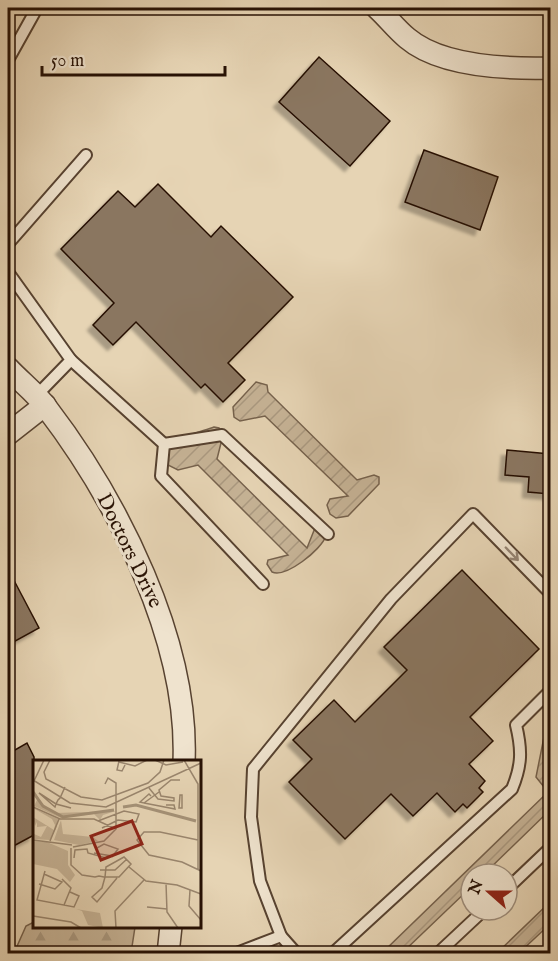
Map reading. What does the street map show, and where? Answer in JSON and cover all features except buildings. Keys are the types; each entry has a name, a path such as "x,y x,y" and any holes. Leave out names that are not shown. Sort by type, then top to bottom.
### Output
{"street":[{"path":"377,8 408,39 431,52 470,63 514,69 550,68"},
{"name":"Doctors Drive","path":"8,368 41,400 91,472 135,557 162,620 180,685 184,714 184,760"},
{"path":"8,434 41,400"},
{"path":"168,954 171,928"}],"lane":[{"path":"8,60 37,8"},
{"path":"8,244 86,155"},
{"path":"8,272 71,360 164,444"},
{"path":"41,400 71,360"},
{"path":"164,444 222,435 328,534"},
{"path":"164,444 160,476 263,584"},
{"path":"297,954 281,936 260,881 251,817 253,769 391,598 473,514 550,593"},
{"path":"332,954 512,789 521,767 522,748 516,725 550,691"},
{"path":"519,877 550,848"},
{"path":"437,954 471,922"},
{"path":"234,954 281,936"}],"green space":[{"path":"256,382 267,385 268,392 357,480 374,475 379,477 379,484 348,516 336,518 330,514 327,505 330,499 348,496 265,416 240,421 234,417 233,407"},
{"path":"214,427 219,428 223,435 217,459 307,548 315,528 326,536 310,555 294,567 278,573 272,572 267,564 268,560 288,555 198,465 178,470 168,465 167,456 174,443 189,435"},
{"path":"550,720 550,810 496,862 476,862 548,792 536,777 546,727"},
{"path":"459,878 459,898 402,953 382,953"},
{"path":"550,902 550,924 519,953 497,953"},
{"path":"33,922 33,928 135,928 131,953 14,953 26,926"}]}
